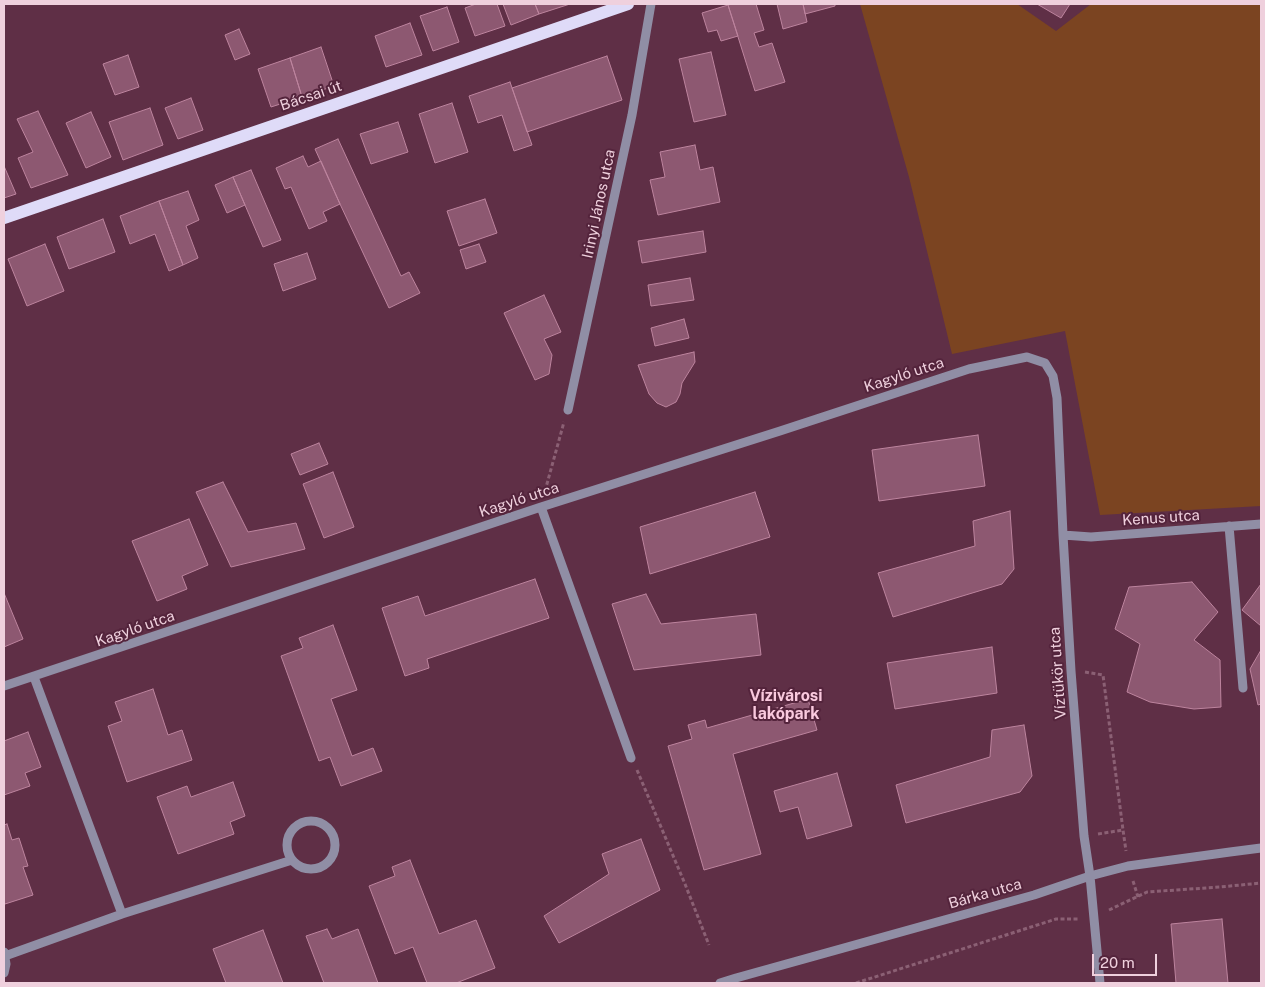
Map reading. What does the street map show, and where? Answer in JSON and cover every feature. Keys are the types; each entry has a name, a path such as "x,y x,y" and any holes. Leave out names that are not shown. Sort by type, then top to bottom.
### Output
{"main road":[{"name":"Bácsai út","path":"4,218 628,4"}],"street":[{"name":"Irinyi János utca","path":"568,410 632,115 650,4"},
{"name":"Kagyló utca","path":"4,686 541,507 790,428 969,368 1026,357 1045,363"},
{"name":"Víztükör utca","path":"1045,363 1053,376 1057,398 1063,534 1084,836 1090,876 1100,983"},
{"path":"541,507 631,758"},
{"name":"Kenus utca","path":"1063,534 1091,537 1261,524"},
{"path":"1229,526 1243,688"},
{"path":"34,677 122,914"},
{"path":"310,821 325,825 334,839 334,853 330,860 324,866 316,869 307,869 299,866 292,860 286,845 291,830 298,824 310,821"},
{"name":"Bárka utca","path":"720,983 1034,895 1090,876 1138,864 1261,848"},
{"path":"4,973 6,964 5,954 122,914 292,860"}],"path":[{"path":"541,507 568,410"},
{"path":"1072,670 1103,675 1123,830"},
{"path":"631,758 709,945"},
{"path":"856,983 1056,919 1076,920 1094,916 1147,892 1261,883"}],"shaded area":[{"path":"860,4 1017,4 1056,31 1091,4 1261,4 1261,506 1100,515 1065,331 952,354 909,177"}],"building":[{"path":"476,4 497,4 505,26 475,36 465,8"},
{"path":"503,4 535,4 539,14 511,25"},
{"path":"535,4 570,4 539,14"},
{"path":"756,4 764,30 754,33 759,47 772,43 785,82 755,91 728,5"},
{"path":"777,4 803,4 807,22 783,29"},
{"path":"803,4 835,4 835,6 805,14"},
{"path":"1037,4 1070,4 1061,18"},
{"path":"728,5 738,36 721,41 717,30 708,32 702,13"},
{"path":"447,7 459,42 433,51 420,16"},
{"path":"410,23 422,55 386,67 375,36"},
{"path":"239,29 250,54 235,60 225,35"},
{"path":"321,47 334,86 302,97 290,58"},
{"path":"711,52 726,115 694,122 679,59"},
{"path":"128,55 139,87 115,95 103,64"},
{"path":"607,56 622,100 527,132 512,88"},
{"path":"290,58 302,97 271,107 258,69"},
{"path":"510,82 532,145 514,151 502,115 478,123 469,96"},
{"path":"191,98 203,130 178,139 165,108"},
{"path":"452,103 468,152 435,163 419,114"},
{"path":"150,108 163,145 123,160 109,122"},
{"path":"38,111 68,175 31,188 18,158 33,152 17,119"},
{"path":"91,112 111,157 86,168 66,123"},
{"path":"398,122 408,152 371,164 360,134"},
{"path":"338,139 401,276 409,272 420,293 389,308 315,149"},
{"path":"695,145 700,170 713,167 720,202 658,215 650,180 665,177 660,152"},
{"path":"303,156 308,167 321,161 340,204 323,212 327,221 309,229 291,187 285,189 276,168"},
{"path":"4,166 16,194 4,198"},
{"path":"251,170 281,240 263,247 233,177"},
{"path":"233,177 245,205 227,213 215,185"},
{"path":"188,191 199,220 186,226 198,258 183,265 159,201"},
{"path":"485,199 497,233 459,246 447,211"},
{"path":"159,201 183,265 169,271 155,234 130,244 120,216"},
{"path":"103,219 115,252 69,269 57,237"},
{"path":"703,231 706,252 642,263 638,241"},
{"path":"45,244 64,291 27,306 8,259"},
{"path":"479,244 486,262 466,269 460,250"},
{"path":"307,253 316,279 283,291 274,264"},
{"path":"690,278 694,300 651,306 648,285"},
{"path":"544,295 561,332 544,339 552,355 549,374 535,380 504,313"},
{"path":"684,319 689,338 655,346 651,328"},
{"path":"694,352 695,362 682,383 676,402 666,407 657,403 649,394 638,365"},
{"path":"978,435 985,486 879,501 872,450"},
{"path":"319,443 328,464 300,475 291,454"},
{"path":"333,472 354,527 324,538 303,484"},
{"path":"223,482 248,532 296,523 305,549 231,567 196,492"},
{"path":"755,492 770,537 650,574 640,527"},
{"path":"1010,511 1014,569 1002,584 893,617 878,573 975,546 973,521"},
{"path":"189,519 208,565 182,576 187,589 157,601 132,541"},
{"path":"535,579 549,618 427,659 429,668 405,676 382,608 418,596 425,616"},
{"path":"1192,582 1218,612 1194,640 1220,660 1221,707 1194,709 1150,702 1127,692 1140,644 1115,629 1129,587"},
{"path":"1261,584 1261,626 1242,610"},
{"path":"4,593 23,639 4,647"},
{"path":"646,594 661,624 756,614 761,655 634,670 612,604"},
{"path":"333,625 357,690 331,699 352,756 373,748 382,771 341,786 330,757 319,761 281,656 303,648 299,638"},
{"path":"992,647 997,693 895,709 887,663"},
{"path":"1261,650 1261,704 1258,705 1250,669"},
{"path":"153,689 168,735 182,730 192,760 127,782 108,726 122,721 115,702"},
{"path":"808,699 817,730 733,754 761,854 704,870 668,746 692,739 688,725 705,720 707,728"},
{"path":"1024,725 1032,776 1020,792 906,823 896,785 990,757 992,730"},
{"path":"28,732 41,767 25,773 30,786 4,795 4,741"},
{"path":"837,773 852,826 807,839 798,807 780,812 774,791"},
{"path":"233,782 245,816 230,822 234,834 178,854 157,797 187,786 191,797"},
{"path":"7,824 12,840 19,838 28,866 23,867 33,895 5,904 4,825"},
{"path":"641,839 660,890 559,943 544,916 609,874 602,854"},
{"path":"410,860 439,934 476,920 495,968 456,983 427,983 413,947 395,954 369,886 395,876 392,867"},
{"path":"1222,919 1228,983 1176,983 1171,924"},
{"path":"327,929 332,939 358,929 378,983 324,983 306,936"},
{"path":"263,930 283,983 226,983 213,949"}],"district":[{"name":"Vízivárosi lakópark","path":"786,705"}]}
